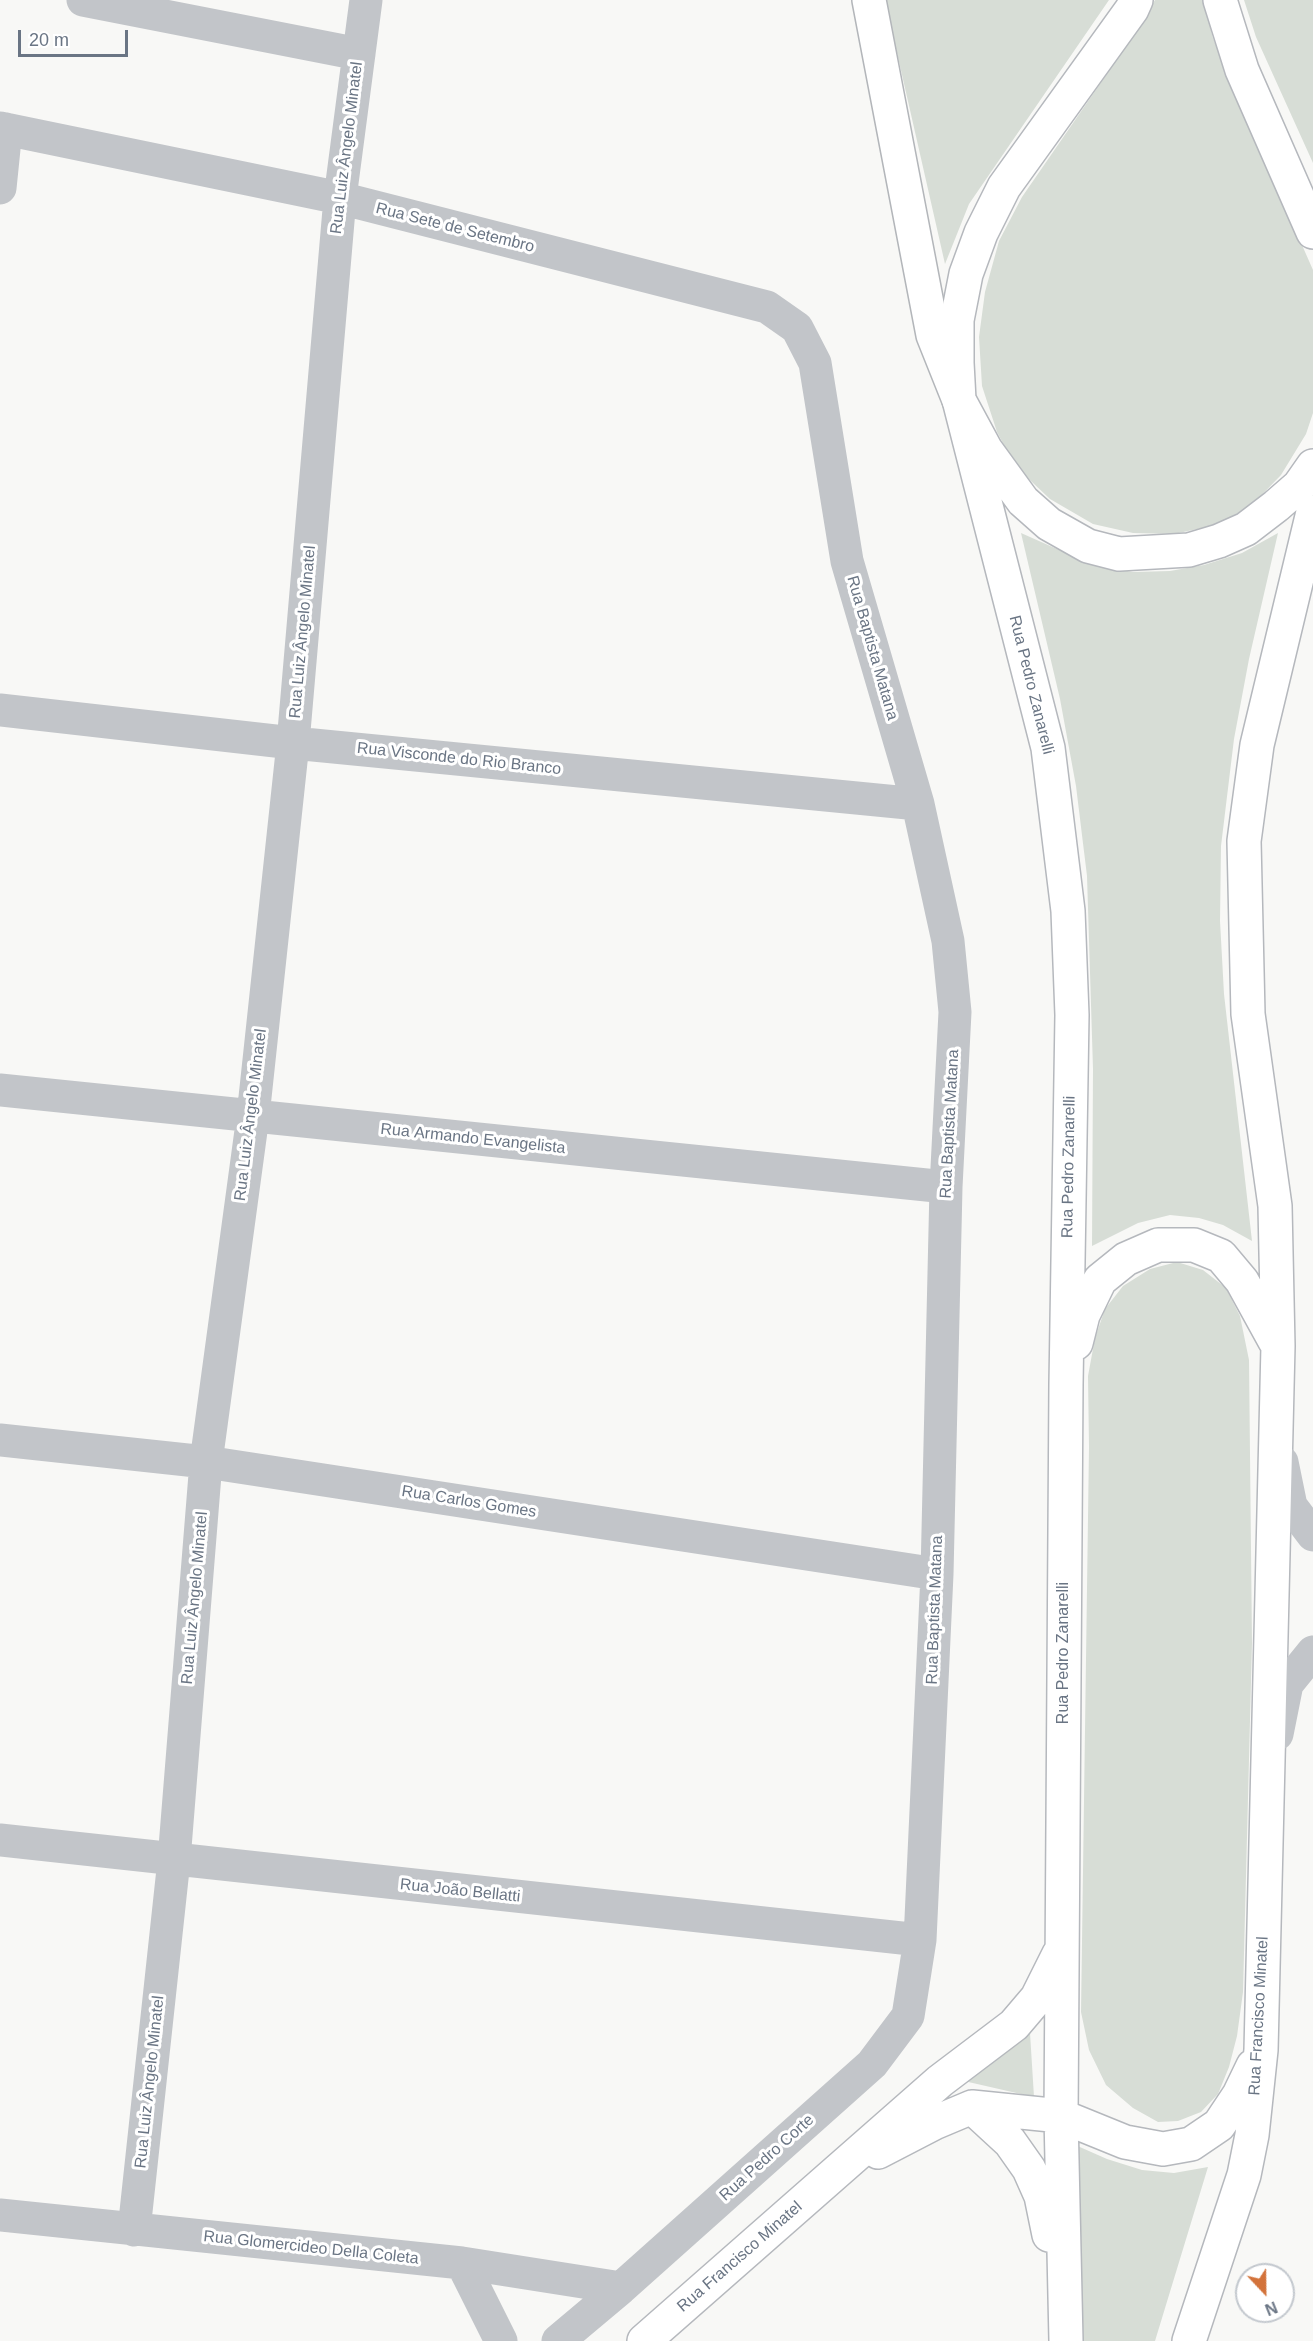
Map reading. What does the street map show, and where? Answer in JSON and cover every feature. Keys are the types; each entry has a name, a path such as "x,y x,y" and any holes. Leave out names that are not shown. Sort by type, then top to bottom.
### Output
{"main road":[{"path":"869,0 933,335 959,400 986,450 1023,501 1049,524 1088,546 1119,554 1189,550 1219,542 1246,529 1299,486 1313,466"},
{"path":"959,400 957,320 966,274 981,233 1004,187 1132,9 1136,0"},
{"path":"1220,0 1242,70 1313,232"},
{"name":"Rua Pedro Zanarelli","path":"959,400 1048,748 1068,911 1072,1014 1066,1384 1062,1947"},
{"path":"1266,1789 1278,1346 1275,1206 1248,1014 1244,841 1257,744 1313,512"},
{"path":"1066,1384 1083,1315 1100,1280 1126,1259 1158,1245 1194,1245 1221,1256 1242,1281 1278,1346"},
{"name":"Rua Francisco Minatel","path":"1189,2341 1244,2175 1252,2135 1261,2050 1266,1789"},
{"path":"1062,1947 1061,2116 1066,2341"},
{"path":"837,2173 940,2081 1014,2025 1037,1998 1062,1947"},
{"path":"837,2173 934,2123 972,2107 1061,2116 1125,2142 1163,2149 1191,2144 1219,2125 1239,2095 1261,2050"},
{"path":"972,2107 1010,2142 1029,2169 1041,2196 1064,2304"},
{"name":"Rua Francisco Minatel","path":"644,2341 837,2173"}],"street":[{"path":"83,0 359,54"},
{"name":"Rua Luiz Ângelo Minatel","path":"134,2230 174,1860 206,1462 253,1116 293,743 340,198 366,0"},
{"path":"0,188 3,129"},
{"name":"Rua Sete de Setembro","path":"3,129 340,198 767,307 796,328"},
{"name":"Rua Baptista Matana","path":"796,328 815,363 847,561 918,804 948,941 955,1012 946,1187 937,1574 920,1940"},
{"name":"Rua Visconde do Rio Branco","path":"0,710 293,743 918,804"},
{"name":"Rua Armando Evangelista","path":"0,1090 946,1187"},
{"path":"1276,1434 1291,1506 1313,1535"},
{"name":"Rua Carlos Gomes","path":"0,1440 206,1462 937,1574"},
{"path":"1266,1789 1287,1684 1313,1652"},
{"name":"Rua João Bellatti","path":"0,1840 920,1940"},
{"name":"Rua Pedro Corte","path":"558,2341 621,2288 872,2064 908,2016 920,1940"},
{"name":"Rua Glomercideo Della Coleta","path":"0,2214 462,2263 621,2288"},
{"path":"462,2263 501,2341"}],"shaded area":[{"path":"885,0 1109,0 969,204 945,264"},
{"path":"1155,0 1203,0 1213,38 1231,84 1313,270 1313,413 1306,434 1281,475 1251,506 1216,525 1174,534 1133,533 1093,524 1050,499 1015,466 997,432 982,386 979,337 985,292 999,241 1022,197 1131,39"},
{"path":"1244,0 1313,0 1313,163 1256,37"},
{"path":"1021,533 1093,565 1133,572 1170,571 1204,565 1242,553 1278,533 1249,659 1234,739 1221,846 1220,921 1224,994 1252,1241 1223,1225 1199,1218 1170,1215 1138,1223 1092,1246 1093,1069 1087,876 1076,786 1060,699"},
{"path":"1177,1262 1203,1270 1226,1288 1240,1316 1249,1360 1252,1643 1243,1992 1237,2036 1229,2067 1218,2094 1201,2112 1178,2121 1158,2122 1133,2108 1106,2085 1089,2050 1081,2012 1088,1376 1095,1338 1105,1309 1123,1286 1150,1269"},
{"path":"1030,2033 1034,2097 964,2081"},
{"path":"1073,2144 1107,2159 1142,2170 1174,2173 1208,2167 1155,2341 1081,2341"}]}
